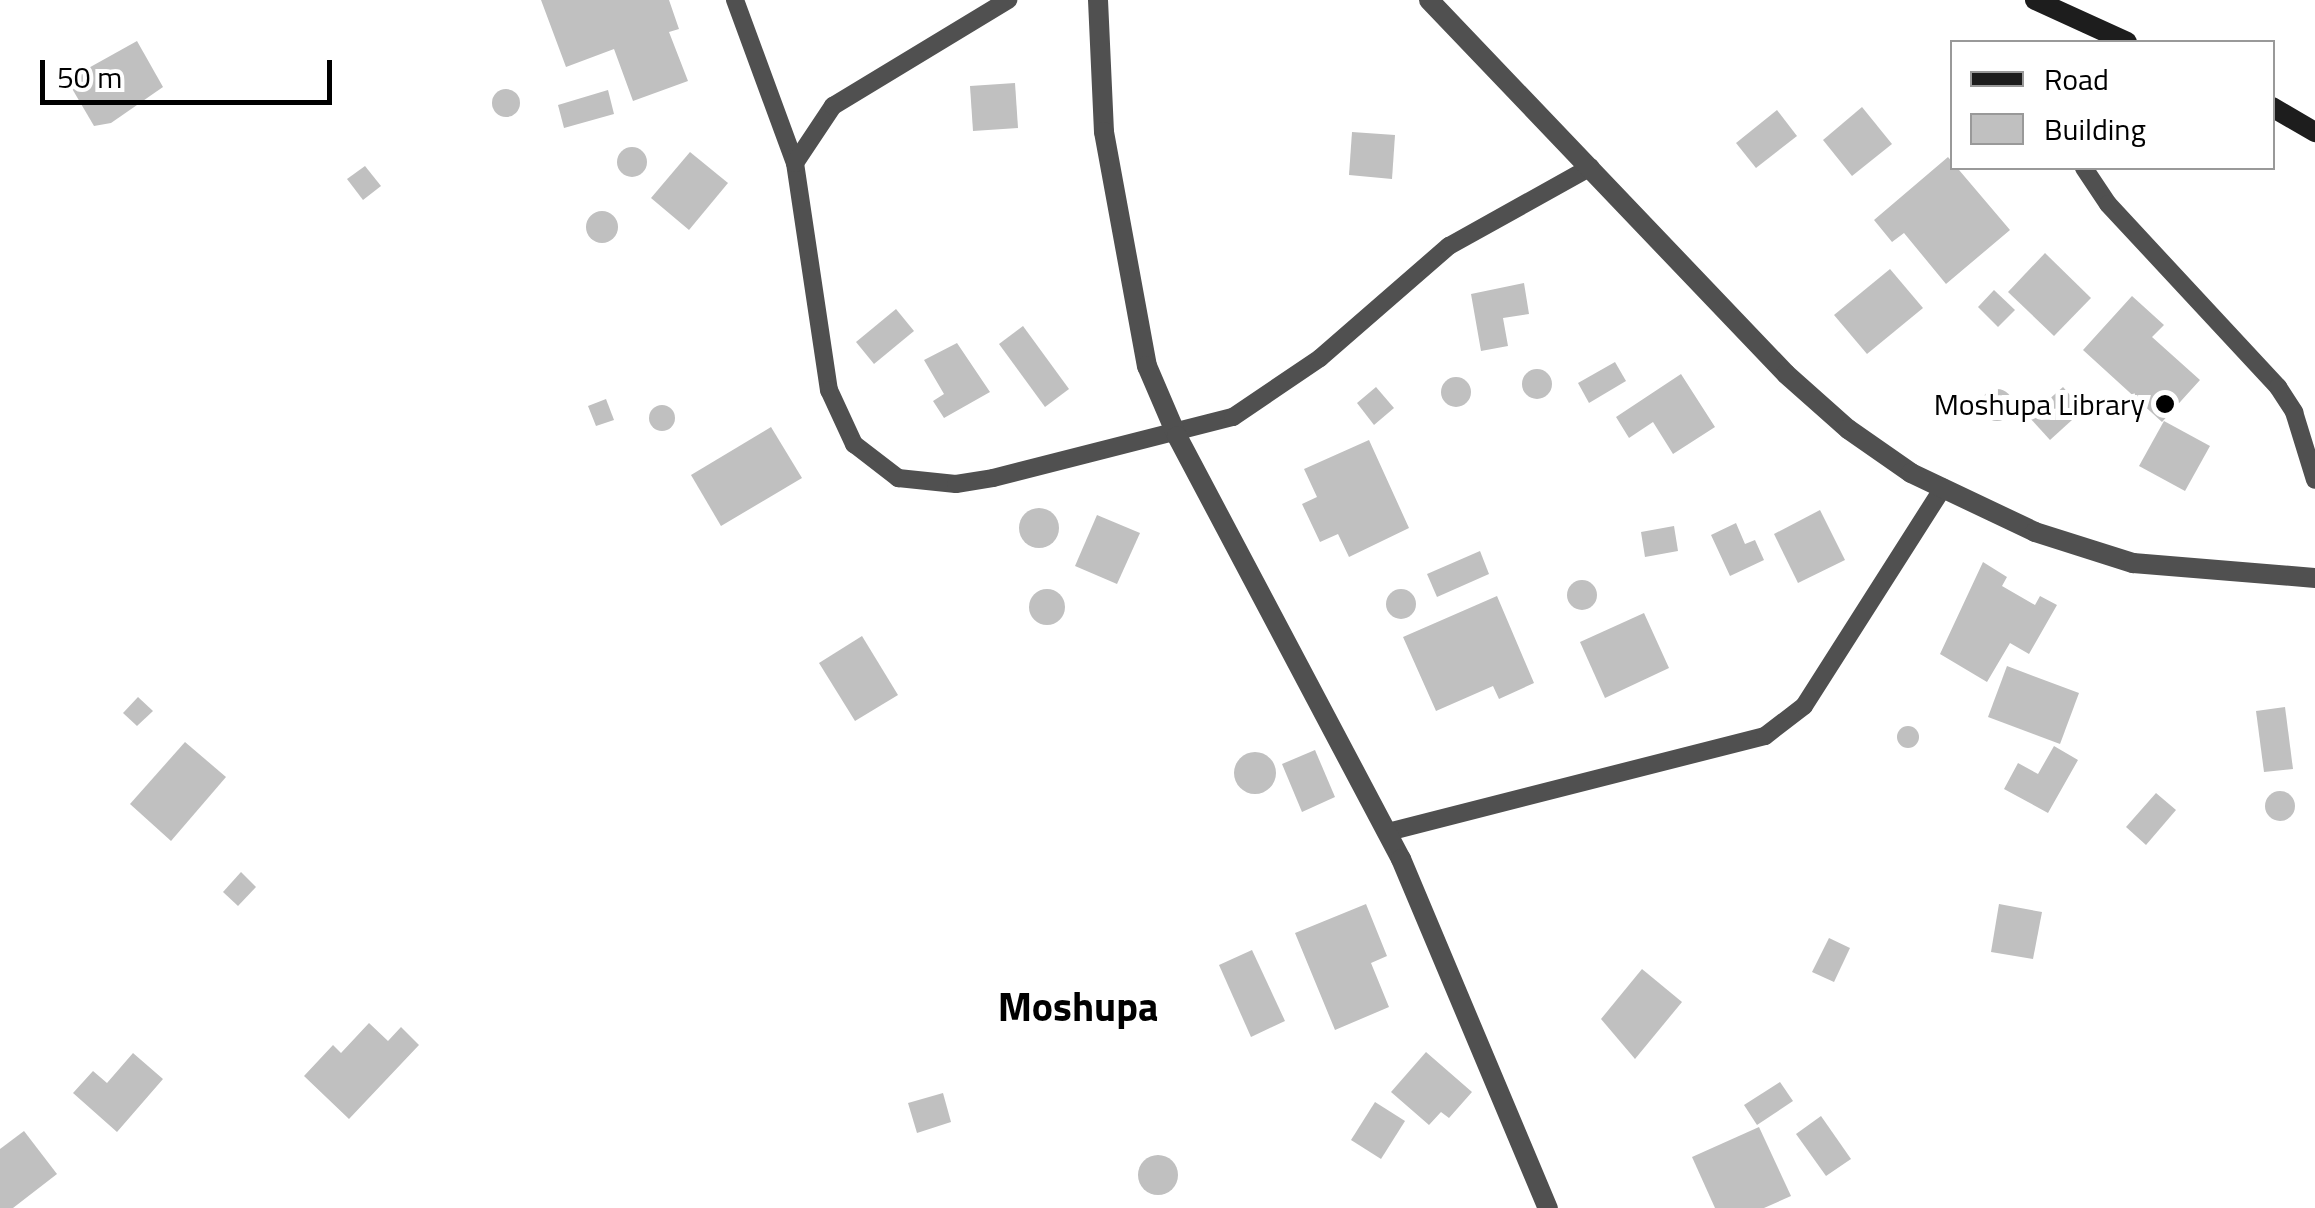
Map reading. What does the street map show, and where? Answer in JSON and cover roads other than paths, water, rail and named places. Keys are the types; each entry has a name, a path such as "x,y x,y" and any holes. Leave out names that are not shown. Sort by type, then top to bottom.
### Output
{"main road":[{"path":"2034,0 2104,38"},
{"path":"2275,109 2315,132"}],"street":[{"path":"1098,0 1104,132 1128,288 1147,366 1177,436 1388,832 1548,1208"},
{"path":"1429,0 1786,374 1848,429 1943,488 2035,532 2133,563 2315,578"}],"lane":[{"path":"734,0 795,163 829,390 854,444 877,468 898,478 956,484 1177,436 1263,402 1449,246 1591,167"},
{"path":"795,163 833,106 1008,0"},
{"path":"2085,170 2108,204 2278,388 2294,412 2315,480"},
{"path":"1388,832 1765,736 1816,690 1943,488"}],"place":[{"name":"Moshupa Library","path":"2165,404"}],"district":[{"name":"Moshupa","path":"1078,1007"}]}
